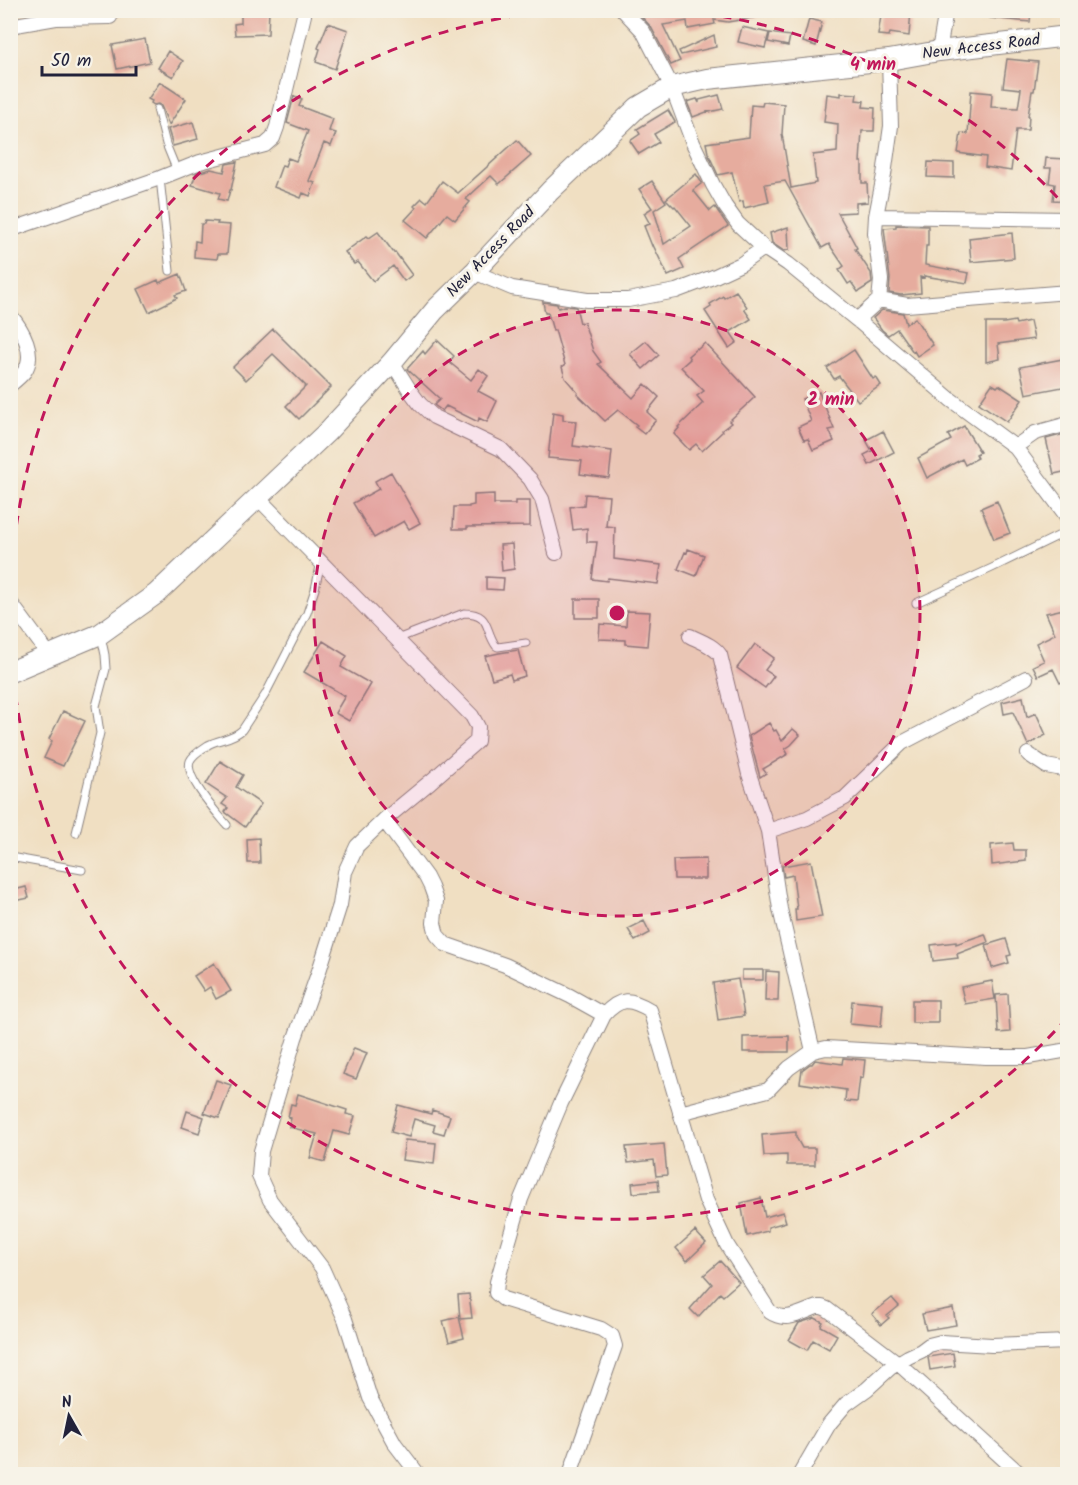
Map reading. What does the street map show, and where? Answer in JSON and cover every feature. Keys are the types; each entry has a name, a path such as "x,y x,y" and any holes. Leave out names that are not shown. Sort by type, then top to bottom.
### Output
{"main road":[{"name":"New Access Road","path":"10,672 100,634 156,594 327,432 392,362 435,310 550,191 638,107 672,87 707,79 889,60 939,51 1068,36"}],"street":[{"path":"623,10 643,31 672,87 693,143 713,185 738,224 764,248 788,264 857,320 950,399 1015,447 1068,518"},
{"path":"939,51 946,10"},
{"path":"10,230 200,162 265,145 273,138 278,127 304,15"},
{"path":"10,26 56,18 110,17"},
{"path":"857,320 879,300 881,280 875,233 891,126 889,60"},
{"path":"876,216 1068,219"},
{"path":"474,272 512,288 586,300 628,300 676,291 713,277 741,264 764,248"},
{"path":"879,300 907,305 1068,292"},
{"path":"10,315 26,338 30,357 25,371 10,385"},
{"path":"392,362 420,404 434,417 501,449 530,479 542,499 556,553"},
{"path":"1015,447 1035,433 1068,424"},
{"path":"257,497 472,716 478,727 477,741 357,846 345,872 340,905 295,1038 261,1151 259,1176 270,1200 322,1268 345,1319 370,1398 395,1444 418,1474"},
{"path":"10,602 50,656"},
{"path":"690,636 717,650 720,655 749,774 768,831 780,909 813,1051"},
{"path":"768,831 807,818 845,798 902,743 1026,678"},
{"path":"1028,754 1046,766 1068,770"},
{"path":"384,820 431,887 435,901 434,923 437,935 445,944 505,965 604,1015"},
{"path":"570,1474 615,1346 612,1336 601,1329 503,1299 496,1293 497,1282 521,1199 561,1103 604,1015 612,1005 624,1001 637,1002 650,1010 706,1200 727,1245 770,1312 777,1317 788,1317 822,1306 898,1363 1020,1474"},
{"path":"680,1113 768,1090 789,1068 813,1051 826,1048 986,1057 1028,1057 1068,1050"},
{"path":"800,1474 829,1424 846,1404 890,1368 921,1352 929,1345 941,1342 992,1345 1068,1342"}],"lane":[{"path":"157,109 166,144 177,171"},
{"path":"160,178 170,271"},
{"path":"916,603 1068,531"},
{"path":"227,825 195,783 190,771 190,760 200,750 238,734 242,730 265,694 307,613 321,562"},
{"path":"397,639 464,613 473,613 484,618 496,646 526,643"},
{"path":"76,833 100,733 96,706 106,669 100,634"},
{"path":"10,857 82,870"}],"building":[{"path":"241,10 269,10 268,34 235,35 234,24 241,23"},
{"path":"639,10 763,10 764,16 728,22 714,20 715,24 688,29 687,21 663,25 680,61 671,65 651,27 641,16"},
{"path":"884,10 911,10 909,36 890,33 889,36 878,35"},
{"path":"991,10 1031,10 1030,22 990,18"},
{"path":"809,19 822,22 816,46 803,42"},
{"path":"328,23 348,30 335,69 316,62 320,49 318,48"},
{"path":"742,27 769,33 765,48 738,42"},
{"path":"770,33 790,36 788,46 768,42"},
{"path":"714,35 716,47 681,55 679,51"},
{"path":"145,39 150,62 117,69 112,45"},
{"path":"168,51 183,61 173,77 158,68"},
{"path":"1007,59 1038,62 1028,116 1028,130 1016,130 1011,171 985,167 986,157 958,153 961,133 968,134 971,91 992,93 991,107 1018,108 1021,89 1003,87"},
{"path":"160,82 186,99 169,125 161,106 154,105 148,99"},
{"path":"841,93 857,94 856,100 864,101 863,107 875,108 874,131 862,131 860,162 862,162 862,183 867,183 868,202 856,203 856,212 838,213 857,248 855,249 871,273 872,283 858,292 851,282 848,284 839,270 844,266 829,244 822,248 785,181 765,184 769,202 744,208 743,201 739,202 732,172 718,175 706,143 749,137 751,105 762,106 763,102 784,104 782,134 791,188 816,183 813,155 837,152 838,124 824,122 827,94 841,96"},
{"path":"719,95 723,109 693,117 687,102 697,99 699,103 699,100"},
{"path":"294,96 302,99 299,106 333,119 329,131 336,133 331,146 324,143 309,181 315,183 310,196 303,193 301,198 274,187 282,165 285,166 288,158 296,161 308,131 287,123"},
{"path":"668,110 675,122 654,134 659,142 639,154 630,141 640,134 637,129"},
{"path":"193,122 198,139 173,146 168,129"},
{"path":"517,140 531,156 499,184 491,176 466,199 470,202 455,220 447,214 427,238 405,220 422,198 427,202 442,181 458,193"},
{"path":"1046,158 1068,159 1068,201 1053,200 1055,184 1049,183 1051,168 1045,168"},
{"path":"237,162 227,201 218,199 220,193 192,185 196,173 211,169 224,172 226,164"},
{"path":"928,162 954,163 954,178 927,177"},
{"path":"696,174 702,183 693,190 710,211 715,207 728,226 679,259 684,269 668,276 644,226 650,224 644,213 652,208 639,189 652,181 666,202 654,210 664,244 691,226 675,206 666,199"},
{"path":"205,221 230,225 227,254 218,254 217,259 194,257 195,241 200,242 201,224"},
{"path":"896,225 928,226 925,265 969,273 967,283 924,276 924,278 920,277 921,293 901,295 889,293 890,279 884,228 896,227"},
{"path":"788,227 789,250 784,251 772,243 770,233"},
{"path":"378,232 412,275 404,281 393,266 373,281 358,262 354,264 345,252 367,236 369,238"},
{"path":"1012,233 1014,258 971,262 969,238"},
{"path":"180,274 186,291 175,295 177,298 149,312 138,289"},
{"path":"736,291 747,307 744,309 751,319 730,332 737,342 729,348 705,311 711,307 710,304"},
{"path":"543,302 557,304 558,308 576,307 580,323 584,322 593,351 601,362 598,364 633,398 645,384 659,397 647,412 656,420 644,434 635,427 637,425 618,410 605,421 577,394 565,378 562,367 565,365 555,330 553,331 548,313 545,313"},
{"path":"882,310 903,313 906,324 915,318 933,345 917,356 897,329 888,335 882,330 873,318"},
{"path":"1015,321 1016,324 1030,321 1034,339 998,344 1000,359 986,362 986,323"},
{"path":"273,329 331,387 299,419 286,406 306,386 273,354 246,380 233,367"},
{"path":"437,340 454,356 449,362 471,380 479,369 488,376 478,391 497,401 487,422 479,418 478,422 446,406 442,411 434,405 440,399 407,369 423,351 425,354"},
{"path":"646,341 659,355 643,369 630,354"},
{"path":"705,343 755,397 702,451 696,444 689,450 674,434 678,427 703,403 697,396 704,391 681,367 690,359 688,356"},
{"path":"854,350 873,379 876,377 881,385 858,401 839,376 834,379 827,368"},
{"path":"1068,358 1068,386 1026,394 1020,367"},
{"path":"992,384 997,387 999,385 1022,400 1007,422 979,403"},
{"path":"819,392 834,429 829,430 834,441 813,450 808,439 804,440 798,427 811,421 802,399"},
{"path":"553,412 563,414 563,420 576,421 573,446 612,451 609,478 580,474 582,461 548,458"},
{"path":"964,426 980,452 976,454 978,458 965,465 962,459 927,478 918,458 951,440 948,435"},
{"path":"883,431 894,452 869,465 864,455 872,451 866,440"},
{"path":"1068,433 1068,471 1054,474 1046,439"},
{"path":"391,472 420,523 409,529 404,521 374,538 353,503 379,489 375,481"},
{"path":"494,494 494,504 530,501 530,526 453,529 454,507 474,505 474,495"},
{"path":"585,494 609,496 606,526 615,527 614,559 661,565 658,584 608,578 607,581 592,579 597,542 587,542 587,528 573,530 570,507 584,505"},
{"path":"997,501 1010,533 994,539 981,508"},
{"path":"512,544 514,569 502,571 500,545"},
{"path":"688,549 704,555 696,576 678,569"},
{"path":"486,577 504,578 503,590 486,589"},
{"path":"575,599 599,599 599,618 575,618"},
{"path":"1068,608 1068,679 1060,683 1053,669 1038,676 1033,666 1044,661 1036,643 1055,634 1046,613"},
{"path":"627,611 650,612 647,646 625,644 625,640 599,639 600,624 626,626"},
{"path":"323,641 347,656 341,667 371,684 349,721 335,713 345,696 304,672"},
{"path":"755,644 774,658 765,670 774,676 765,688 737,668"},
{"path":"518,650 525,676 512,680 510,674 492,679 485,656"},
{"path":"1023,697 1027,717 1036,713 1046,735 1028,745 1013,712 1004,714 1002,702"},
{"path":"63,711 85,721 63,766 44,758 52,741 49,739"},
{"path":"769,723 782,741 793,729 800,735 785,749 788,754 763,769 766,773 760,777 749,736"},
{"path":"220,761 243,775 236,787 261,804 245,827 225,812 228,808 222,804 227,798 206,784"},
{"path":"259,838 260,863 248,863 247,839"},
{"path":"1013,843 1014,850 1026,850 1026,861 992,865 991,845"},
{"path":"706,859 706,879 674,879 673,860"},
{"path":"811,861 822,917 796,921 793,875 784,877 782,866"},
{"path":"26,887 29,898 10,902 10,891"},
{"path":"644,921 650,933 635,941 628,929"},
{"path":"985,934 988,942 957,954 958,958 933,961 931,945 956,942 956,944"},
{"path":"1006,939 1011,955 1007,956 1009,963 992,968 986,945"},
{"path":"214,963 231,991 216,999 210,987 204,991 194,976"},
{"path":"742,970 763,970 763,980 742,980"},
{"path":"766,971 779,972 778,1001 765,1001"},
{"path":"738,979 744,1016 718,1020 713,983"},
{"path":"992,981 995,999 965,1004 961,987"},
{"path":"1008,994 1010,1032 998,1033 996,995"},
{"path":"912,1000 938,1000 938,1023 912,1023"},
{"path":"852,1001 883,1004 881,1027 850,1024"},
{"path":"789,1036 789,1052 743,1052 743,1037"},
{"path":"354,1048 367,1053 356,1079 343,1074"},
{"path":"843,1058 865,1060 857,1102 845,1101 846,1090 800,1083 802,1070 815,1060 842,1064"},
{"path":"216,1080 231,1085 219,1118 204,1113"},
{"path":"298,1094 347,1110 346,1114 355,1116 349,1135 334,1131 325,1162 310,1158 317,1134 289,1127 291,1118 288,1117 291,1104 295,1105"},
{"path":"398,1105 431,1114 432,1110 450,1116 444,1134 433,1131 435,1125 414,1119 409,1137 391,1132"},
{"path":"187,1111 204,1117 199,1133 182,1127"},
{"path":"796,1132 802,1148 815,1148 815,1165 787,1165 787,1155 764,1156 762,1135"},
{"path":"405,1140 436,1143 434,1164 402,1160"},
{"path":"664,1144 667,1175 656,1176 654,1160 628,1163 626,1147"},
{"path":"658,1180 659,1191 633,1193 632,1183"},
{"path":"761,1198 765,1217 783,1212 786,1222 768,1227 768,1231 747,1236 741,1203"},
{"path":"695,1231 706,1243 687,1261 676,1248"},
{"path":"720,1261 739,1282 723,1296 720,1293 698,1317 690,1309 712,1284 704,1275"},
{"path":"469,1294 472,1318 460,1319 458,1295"},
{"path":"892,1298 899,1306 887,1316 889,1318 881,1325 872,1314"},
{"path":"953,1308 956,1325 926,1330 922,1314"},
{"path":"459,1317 464,1338 449,1342 443,1321"},
{"path":"815,1318 823,1322 821,1326 837,1335 829,1349 813,1340 807,1350 789,1340 799,1323"},
{"path":"953,1353 955,1366 930,1370 928,1357"}]}
